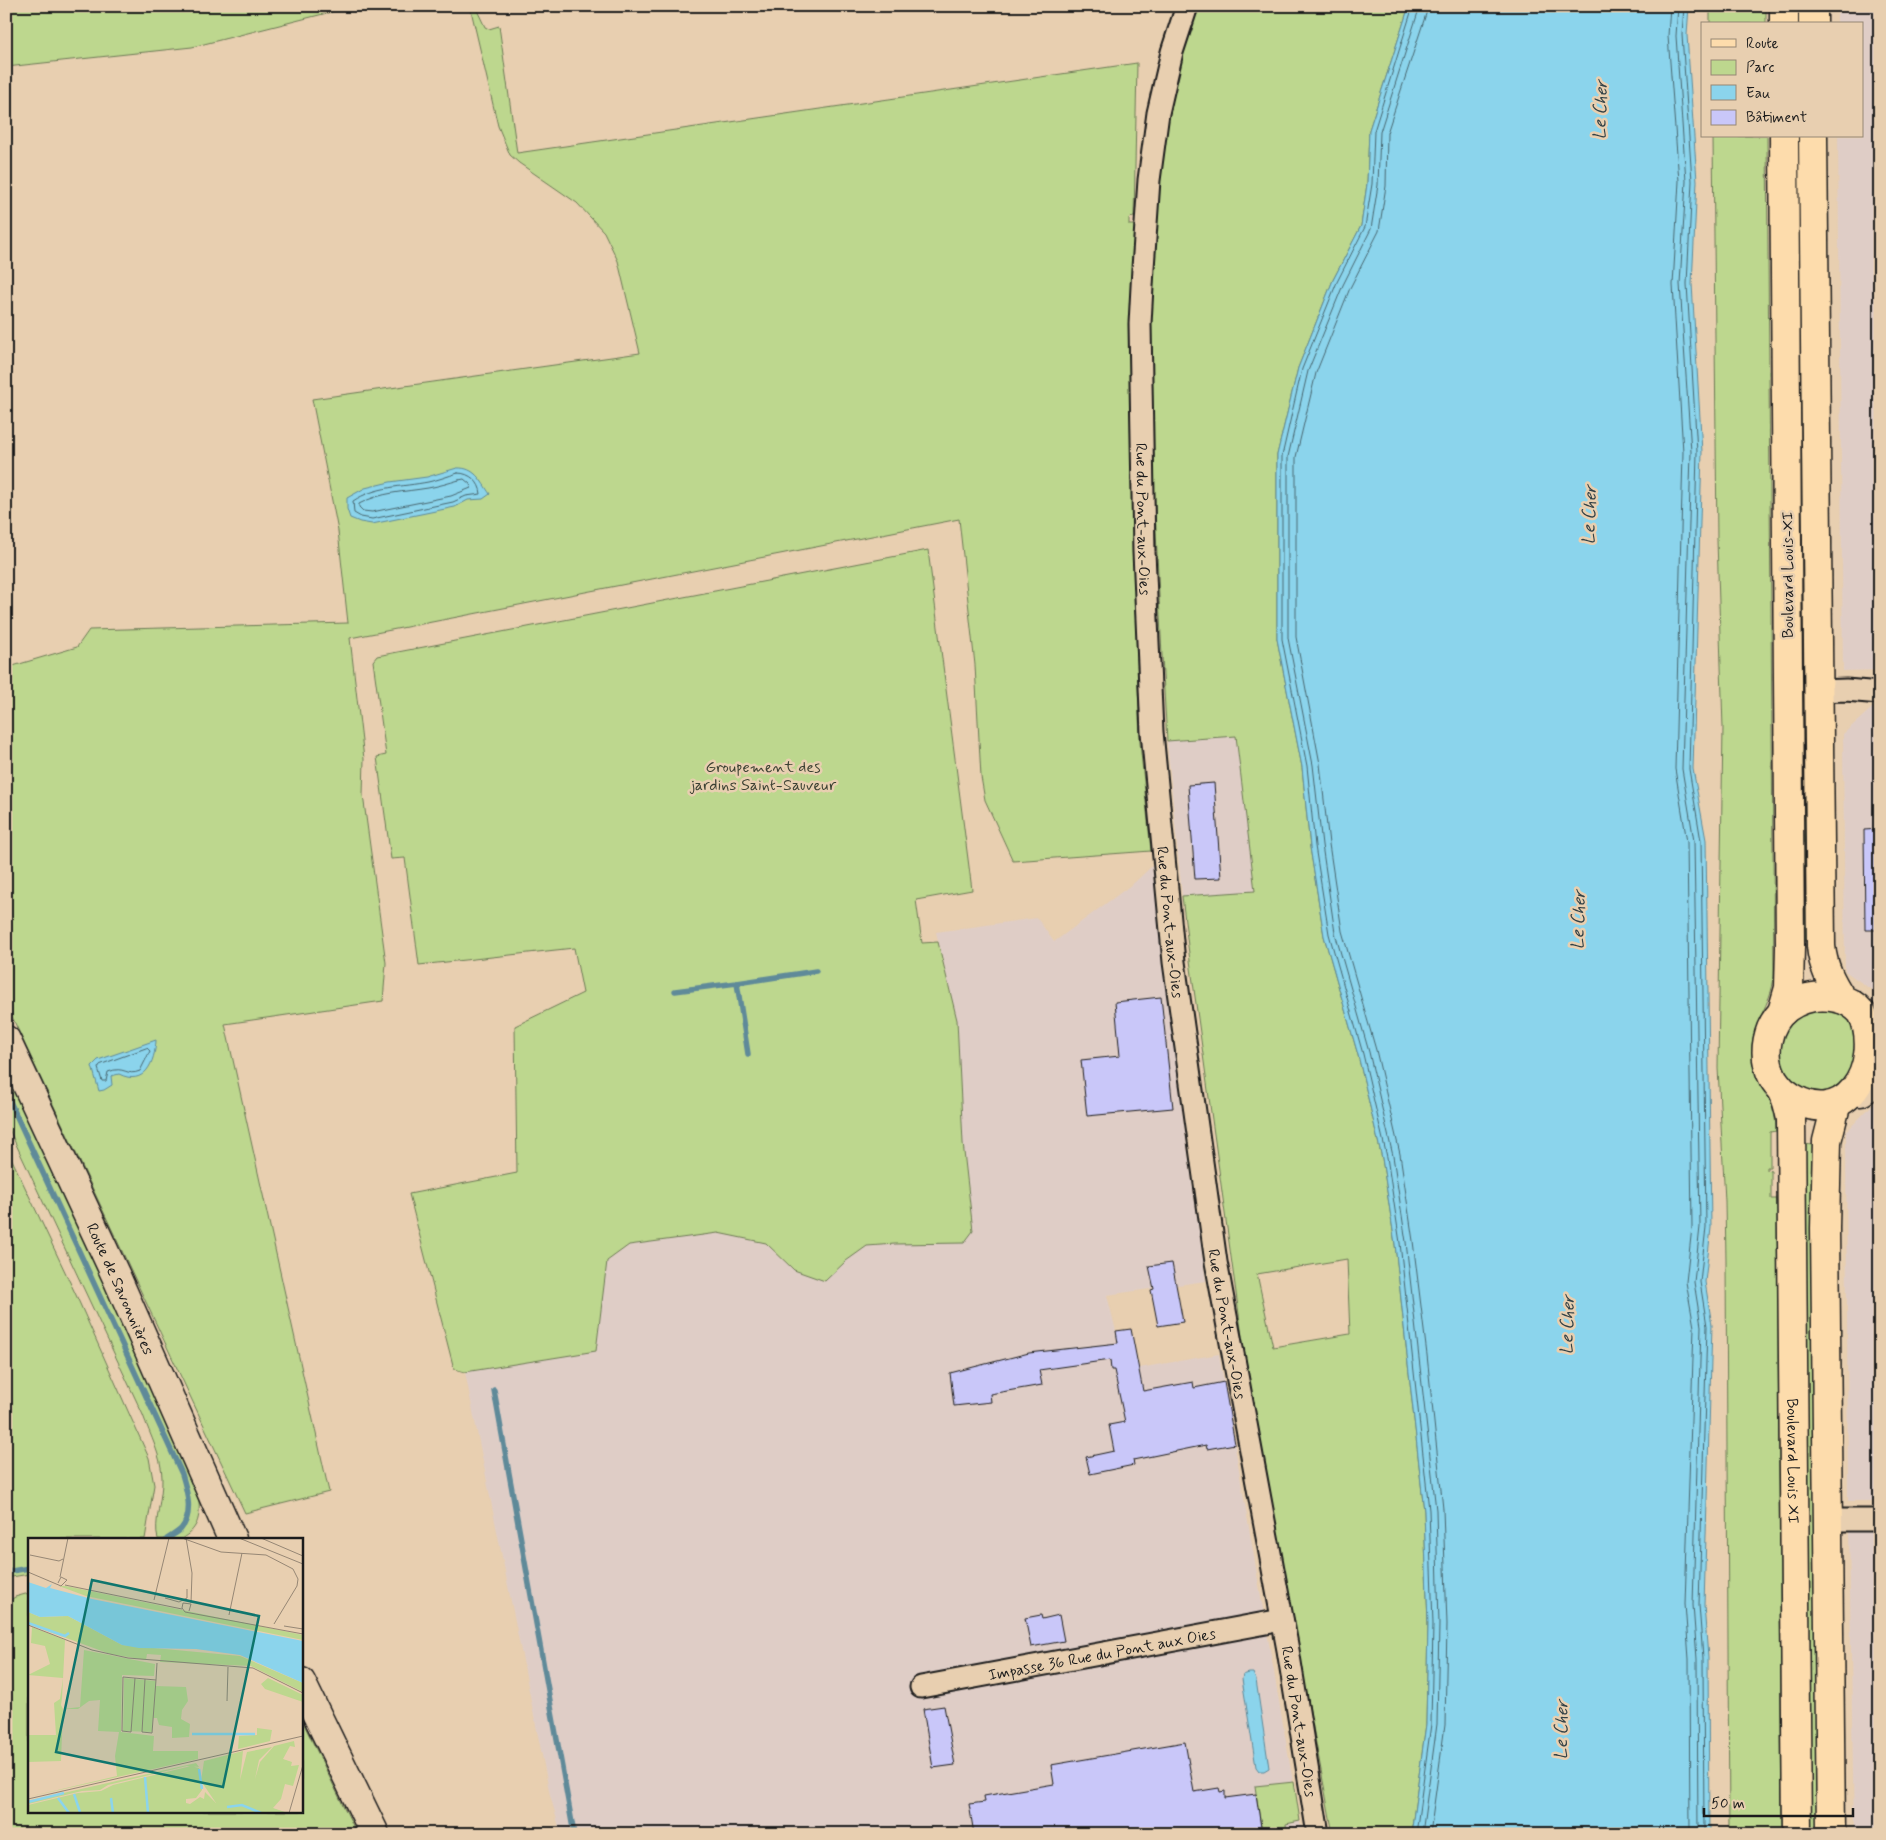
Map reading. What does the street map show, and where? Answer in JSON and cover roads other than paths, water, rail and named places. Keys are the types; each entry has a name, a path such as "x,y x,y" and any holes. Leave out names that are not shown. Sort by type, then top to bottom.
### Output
{"main road":[{"path":"1784,6 1784,22"},
{"path":"1813,6 1813,22"},
{"name":"Boulevard Louis-XI","path":"1782,1012 1789,988 1790,947 1784,138"},
{"name":"Boulevard Louis-XI","path":"1813,138 1820,946 1825,969 1842,999"},
{"path":"1827,995 1842,999 1857,1008 1869,1020 1878,1038 1876,1066 1870,1080 1870,1086 1849,1101 1836,1106 1822,1108 1807,1105 1793,1099 1782,1090 1770,1072 1766,1051 1768,1037 1782,1012 1795,1002 1810,996 1827,995"},
{"name":"Route de Savonnières","path":"6,1040 116,1276 232,1538"},
{"name":"Boulevard Louis XI","path":"1782,1090 1789,1107 1791,1119 1797,1834"},
{"name":"Boulevard Louis XI","path":"1831,1834 1825,1228 1827,1141 1836,1106"},
{"path":"302,1684 375,1834"}],"street":[{"name":"Rue du Pont-aux-Oies","path":"1187,6 1172,52 1158,113 1148,180 1140,324 1144,552 1152,732 1174,962 1216,1262 1282,1620 1318,1834"},
{"path":"1817,691 1846,690 1880,693"},
{"path":"1829,1520 1880,1520"},
{"name":"Impasse 36 Rue du Pont aux Oies","path":"921,1687 1282,1620"}],"water":[{"name":"Le Cher","path":"1409,6 1689,6 1687,35 1697,181 1692,284 1702,452 1693,769 1706,840 1711,1228 1705,1282 1712,1325 1704,1605 1708,1658 1709,1834 1411,1834 1426,1724 1428,1624 1424,1511 1395,1244 1382,1158 1358,1055 1324,936 1310,847 1302,767 1277,639 1277,455 1298,368 1333,280 1361,226 1367,184 1369,130"},
{"path":"457,468 473,472 490,494 483,499 468,500 455,507 372,524 350,518 347,509 347,498 365,488 390,482 427,477"},
{"path":"156,1040 151,1064 142,1075 136,1077 119,1074 111,1076 112,1085 99,1091 92,1066 98,1060"},
{"path":"1253,1673 1256,1680 1269,1768 1264,1771 1259,1771 1256,1767 1242,1679 1243,1675"}],"waterway":[{"path":"737,983 816,971"},
{"path":"675,991 737,983 748,1054"},
{"path":"6,1093 182,1474 188,1502 187,1516 181,1529 168,1538"},
{"path":"494,1390 574,1834"},
{"path":"6,1572 28,1568"}],"park label":[{"name":"Groupement des jardins Saint-Sauveur","path":"763,775"}]}
